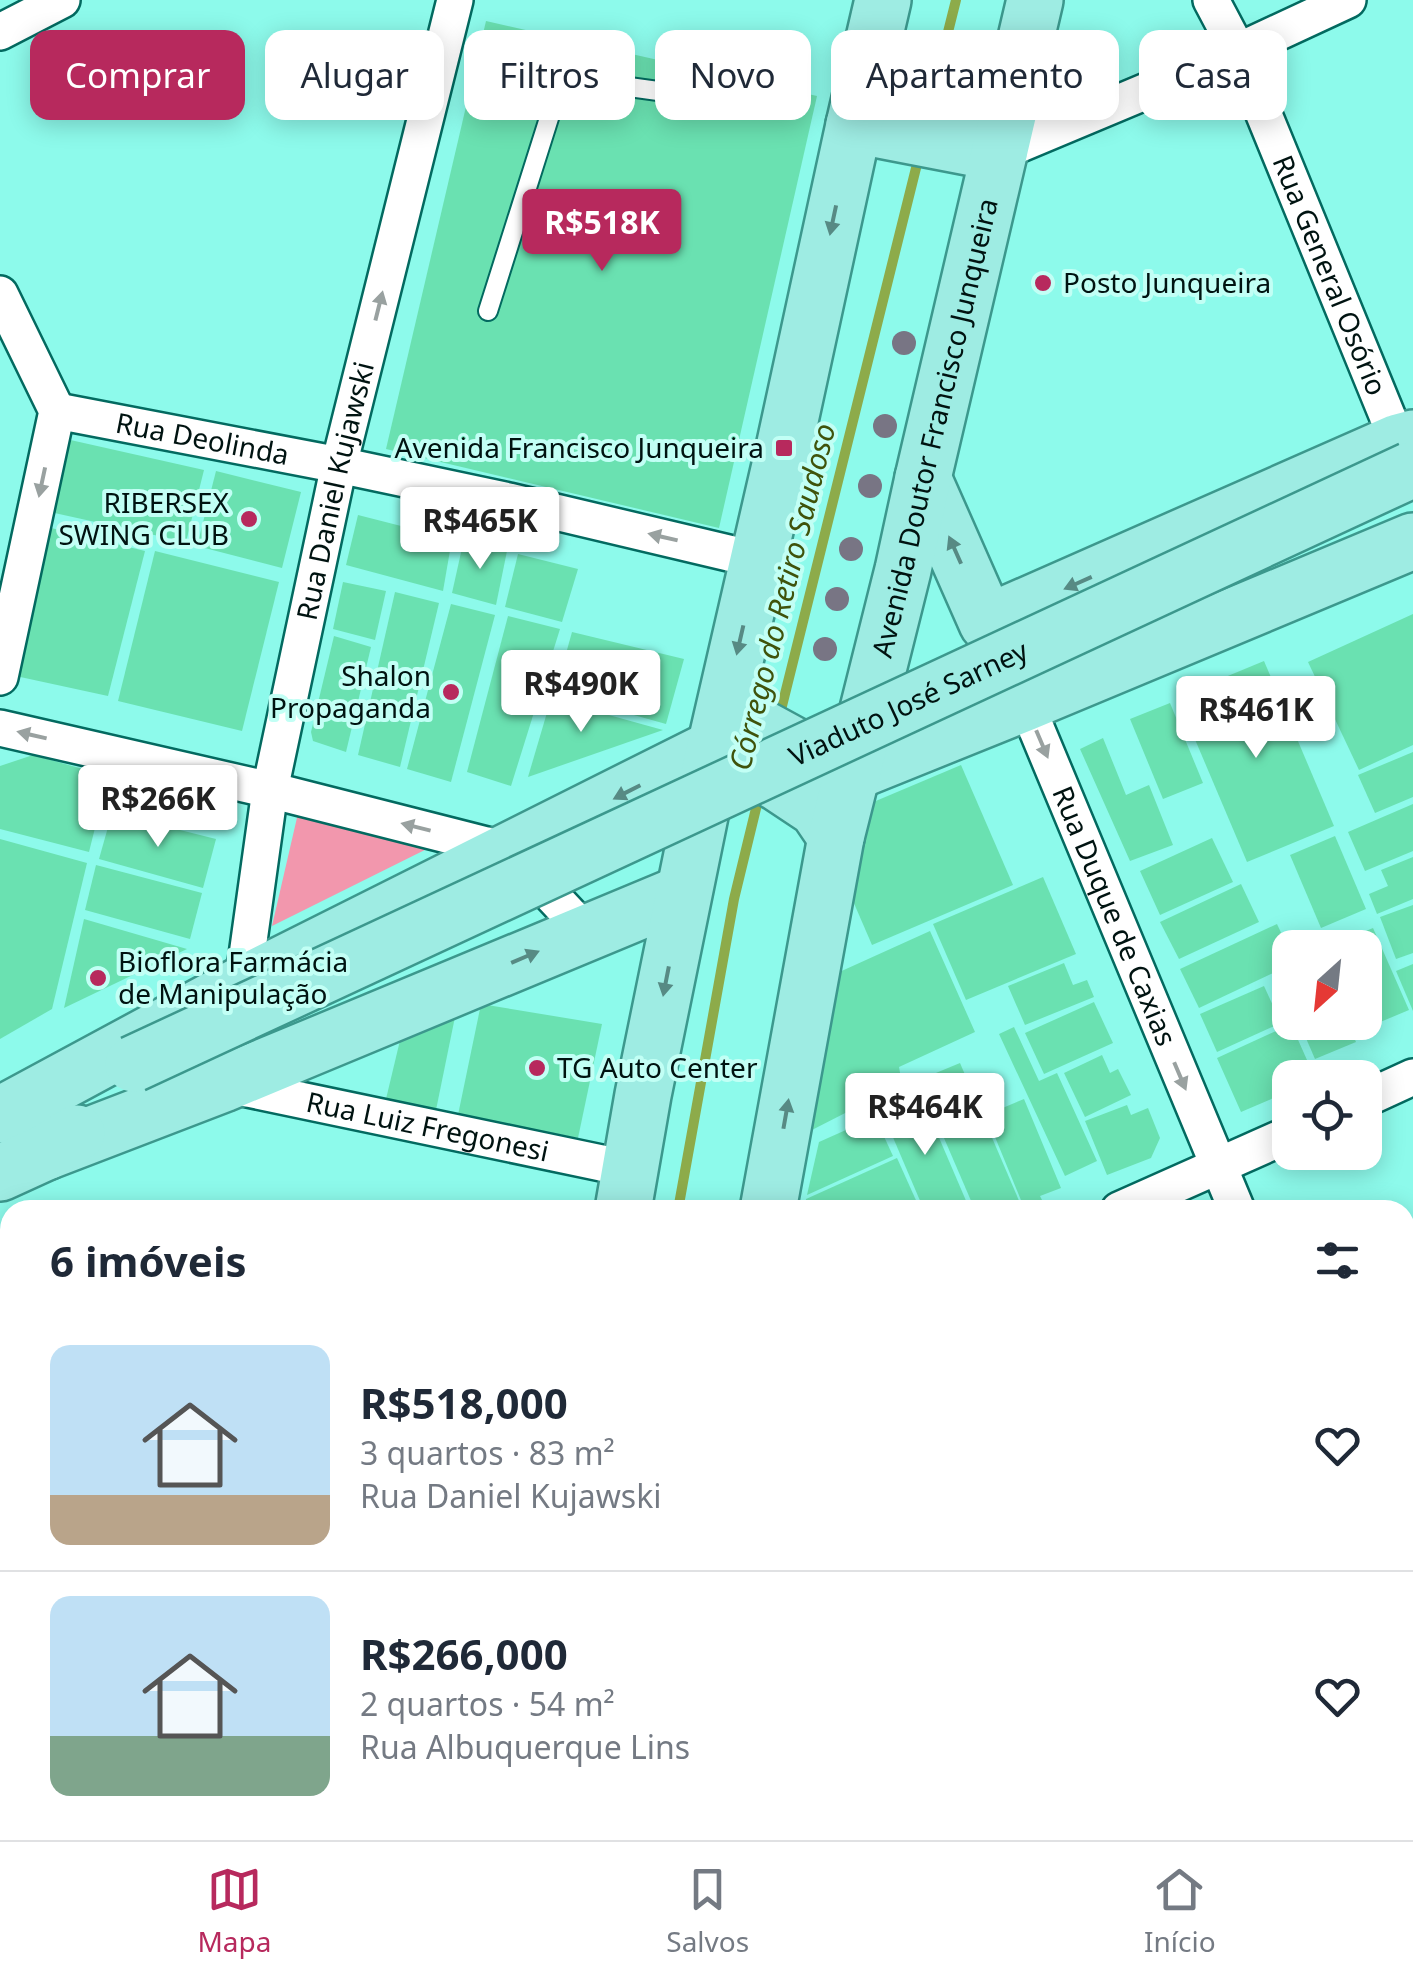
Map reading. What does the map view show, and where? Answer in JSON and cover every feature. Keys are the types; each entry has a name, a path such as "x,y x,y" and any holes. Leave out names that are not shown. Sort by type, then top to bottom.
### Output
{"main road":[{"path":"880,30 883,0"},
{"name":"Avenida Doutor Francisco Junqueira","path":"770,1200 831,794 904,570 991,125 1035,0"},
{"path":"627,1189 683,893 737,737 758,560 868,120"},
{"path":"965,120 991,125"},
{"path":"923,478 987,623 1410,465"},
{"name":"Viaduto José Sarney","path":"140,1078 1410,465"},
{"path":"737,737 831,794 1025,703 1413,541"},
{"path":"0,1116 243,984 737,737"},
{"path":"23,1162 223,1084 683,893"},
{"path":"0,1116 140,1078"},
{"path":"23,1162 140,1078"}],"street":[{"path":"0,32 62,0"},
{"name":"Rua Daniel Kujawski","path":"243,984 270,790 339,465 455,0"},
{"name":"Rua General Osório","path":"1211,0 1227,30"},
{"path":"1285,30 1348,0"},
{"path":"991,125 1139,81"},
{"name":"Rua General Osório","path":"1266,120 1410,465"},
{"path":"0,294 57,411 0,676"},
{"name":"Rua Deolinda","path":"57,411 509,501 758,560"},
{"name":"Rua Duque de Caxias","path":"987,623 1025,703 1233,1200"},
{"path":"0,728 270,790 510,851 586,932"},
{"path":"1382,1091 1413,1077"},
{"name":"Rua Luiz Fregonesi","path":"223,1084 627,1189"},
{"path":"1142,1200 1272,1142"}],"lane":[{"path":"488,312 563,84 578,80 655,91"}],"shaded area":[{"path":"302,796 473,826 272,926"}],"building":[{"path":"486,21 526,30 484,30"},
{"path":"635,55 655,59 655,120 811,120 811,95 817,96 719,528 386,449 464,115 464,120 635,120"},
{"path":"66,439 204,470 186,542 50,512"},
{"name":"RIBERSEX SWING CLUB","path":"216,471 301,492 282,568 197,546"},
{"path":"358,515 452,539 443,591 346,565"},
{"path":"43,526 145,551 108,696 11,675"},
{"path":"464,539 507,551 496,605 452,593"},
{"path":"155,551 279,582 242,731 118,701"},
{"path":"518,554 578,569 562,622 505,607"},
{"path":"343,582 386,591 375,640 333,629"},
{"path":"395,592 439,603 400,767 358,755"},
{"name":"Shalon Propaganda","path":"451,604 495,615 451,782 407,769"},
{"path":"1413,614 1413,745 1359,770 1308,662"},
{"path":"508,616 560,629 511,786 467,772"},
{"path":"572,632 684,659 666,724 555,693"},
{"path":"334,636 371,647 346,752 313,741 311,732"},
{"path":"1264,661 1334,826 1247,862 1177,697"},
{"path":"551,699 663,730 528,777"},
{"path":"1170,703 1203,783 1163,799 1130,719"},
{"path":"1103,738 1126,795 1149,785 1173,845 1130,861 1080,749"},
{"path":"1413,752 1413,797 1375,813 1358,775"},
{"path":"33,755 108,776 89,852 0,829 0,766"},
{"path":"961,765 1013,885 872,945 834,857 845,814"},
{"path":"1413,804 1413,851 1365,871 1348,832"},
{"path":"112,813 216,839 203,888 99,859"},
{"path":"1335,836 1366,909 1321,928 1290,855"},
{"path":"1212,838 1233,882 1160,915 1140,871"},
{"path":"0,839 87,863 52,1009 0,1039"},
{"path":"1413,857 1413,899 1377,914 1369,894 1388,886 1381,870"},
{"path":"96,865 202,893 190,939 85,910"},
{"path":"1043,877 1076,954 966,1000 933,924"},
{"path":"1241,884 1259,922 1179,959 1160,922"},
{"path":"1413,905 1413,953 1396,959 1380,917"},
{"name":"Bioflora Farmácia de Manipulação","path":"84,919 187,949 64,1008"},
{"path":"1277,924 1280,930 1272,930 1272,974 1199,1008 1180,969"},
{"path":"930,931 975,1032 899,1067 902,1084 808,1132 835,974"},
{"path":"1382,948 1409,1010 1382,1021"},
{"path":"1064,963 1073,985 1087,980 1094,997 1025,1025 1008,986"},
{"path":"1413,964 1413,1011 1396,971"},
{"path":"1264,986 1272,1003 1272,1027 1217,1052 1200,1014"},
{"path":"1094,1002 1113,1043 1044,1074 1025,1033"},
{"path":"481,1004 602,1024 578,1138 458,1115"},
{"path":"456,1012 436,1110 386,1099 402,1032"},
{"path":"1014,1027 1039,1081 1057,1073 1097,1161 1065,1176 999,1034"},
{"path":"1272,1033 1272,1040 1298,1040 1307,1060 1272,1060 1272,1099 1241,1112 1217,1058"},
{"path":"1307,1040 1356,1042 1315,1059"},
{"path":"1102,1055 1110,1073 1118,1069 1131,1095 1085,1117 1064,1073"},
{"path":"960,1063 1019,1200 971,1200 919,1080"},
{"path":"922,1098 966,1200 920,1200 883,1114"},
{"path":"1024,1099 1061,1188 1040,1196 1042,1200 1021,1200 986,1115"},
{"path":"1127,1105 1131,1115 1148,1108 1160,1138 1151,1158 1107,1175 1085,1121"},
{"path":"875,1117 893,1156 807,1195 819,1142"},
{"path":"897,1158 916,1200 806,1200"}],"waterway":[{"name":"Córrego do Retiro Saudoso","path":"948,30 956,0"},
{"name":"Córrego do Retiro Saudoso","path":"779,718 920,152"},
{"name":"Córrego do Retiro Saudoso","path":"680,1200 734,899 760,792"}],"place":[{"name":"Posto Junqueira","path":"1043,283"},
{"name":"Avenida Francisco Junqueira","path":"784,448"},
{"name":"RIBERSEX SWING CLUB","path":"249,519"},
{"name":"Shalon Propaganda","path":"451,692"},
{"name":"Bioflora Farmácia de Manipulação","path":"98,978"},
{"name":"TG Auto Center","path":"537,1068"}]}
